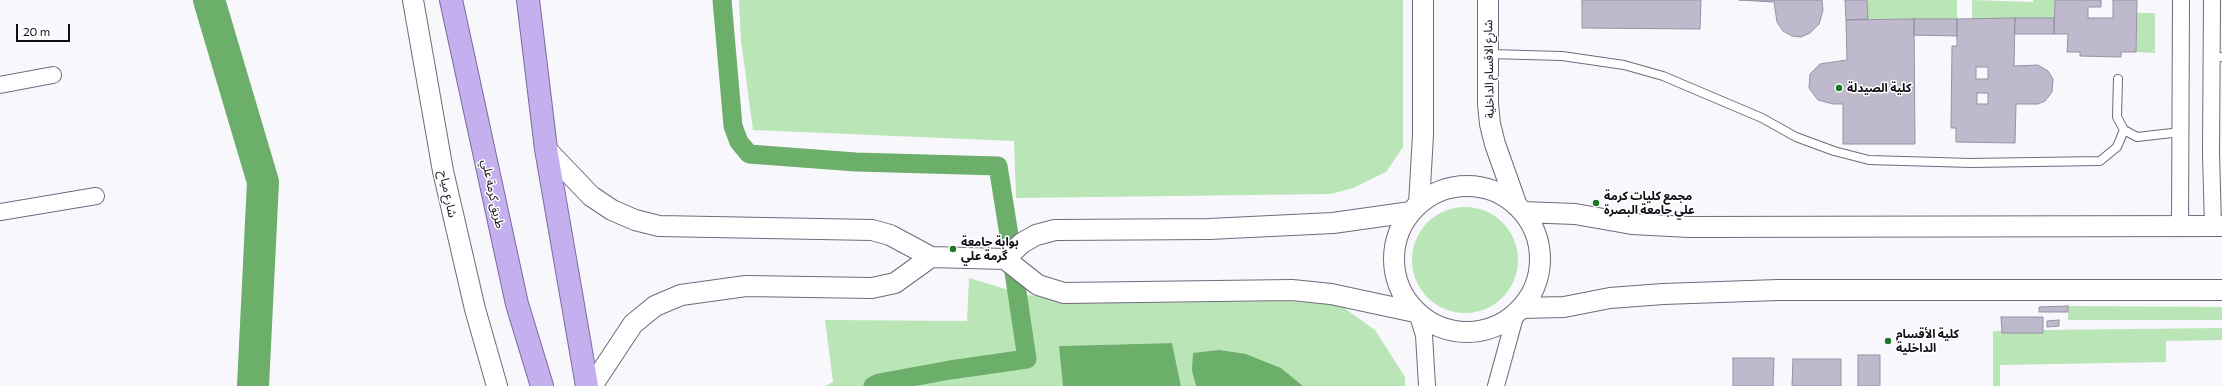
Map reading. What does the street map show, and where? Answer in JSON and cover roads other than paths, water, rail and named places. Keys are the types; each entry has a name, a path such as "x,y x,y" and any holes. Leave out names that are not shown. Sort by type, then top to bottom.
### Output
{"highway":[{"name":"طريق كرمة علي","path":"451,0 517,304 542,386"},
{"path":"528,0 546,149 587,386"}],"street":[{"name":"شارع مياح","path":"413,0 443,172 475,309 497,386"},
{"path":"1415,208 1423,135 1423,0"},
{"name":"شارع الاقسام الداخلية","path":"1488,0 1488,104 1490,124 1495,144 1520,209"},
{"path":"2180,226 2181,0"},
{"path":"1520,209 1575,214 1632,224 1689,227 2217,226 2210,154 2217,58 2212,0"},
{"path":"0,85 53,75"},
{"path":"546,149 591,196 612,210 635,220 659,226 685,228 872,230 890,235 931,257 1005,260 1038,285 1064,293 1292,290 1331,294 1416,312 1441,328 1461,332 1481,331 1500,324 1518,311 1533,291 1539,271 1540,250 1534,230 1520,209 1500,194 1480,187 1458,187 1437,192 1415,208 1399,231 1396,245 1395,274 1402,294 1416,312 1424,335 1428,386"},
{"path":"0,212 96,196"},
{"path":"1005,260 1022,243 1036,235 1055,230 1209,229 1333,223 1415,208"},
{"path":"592,386 633,324 655,306 681,295 746,286 872,288 895,283 931,257"},
{"path":"1518,311 1564,307 1610,298 1663,294 1778,290 2222,290"},
{"path":"1496,386 1518,311"}],"lane":[{"path":"1488,54 1562,56 1624,64 1663,76 1762,118 1796,137 1834,151 1869,160 1963,163 2100,161 2117,148 2124,130"},
{"path":"2118,79 2117,117 2124,130 2137,137 2181,132"}],"waterway":[{"path":"209,0 263,182 253,386"},
{"path":"722,0 733,126 739,142 749,154 856,162 998,166 1009,235"},
{"path":"873,386 879,383 950,370 1027,359 1014,272"}],"place":[{"name":"كلية الصيدلة","path":"1839,88"},
{"name":"مجمع كليات كرمة علي جامعة البصرة","path":"1596,203"},
{"name":"بوابة جامعة گرمة علي","path":"953,249"},
{"name":"كلية الأقسام الداخلية","path":"1888,341"}]}
